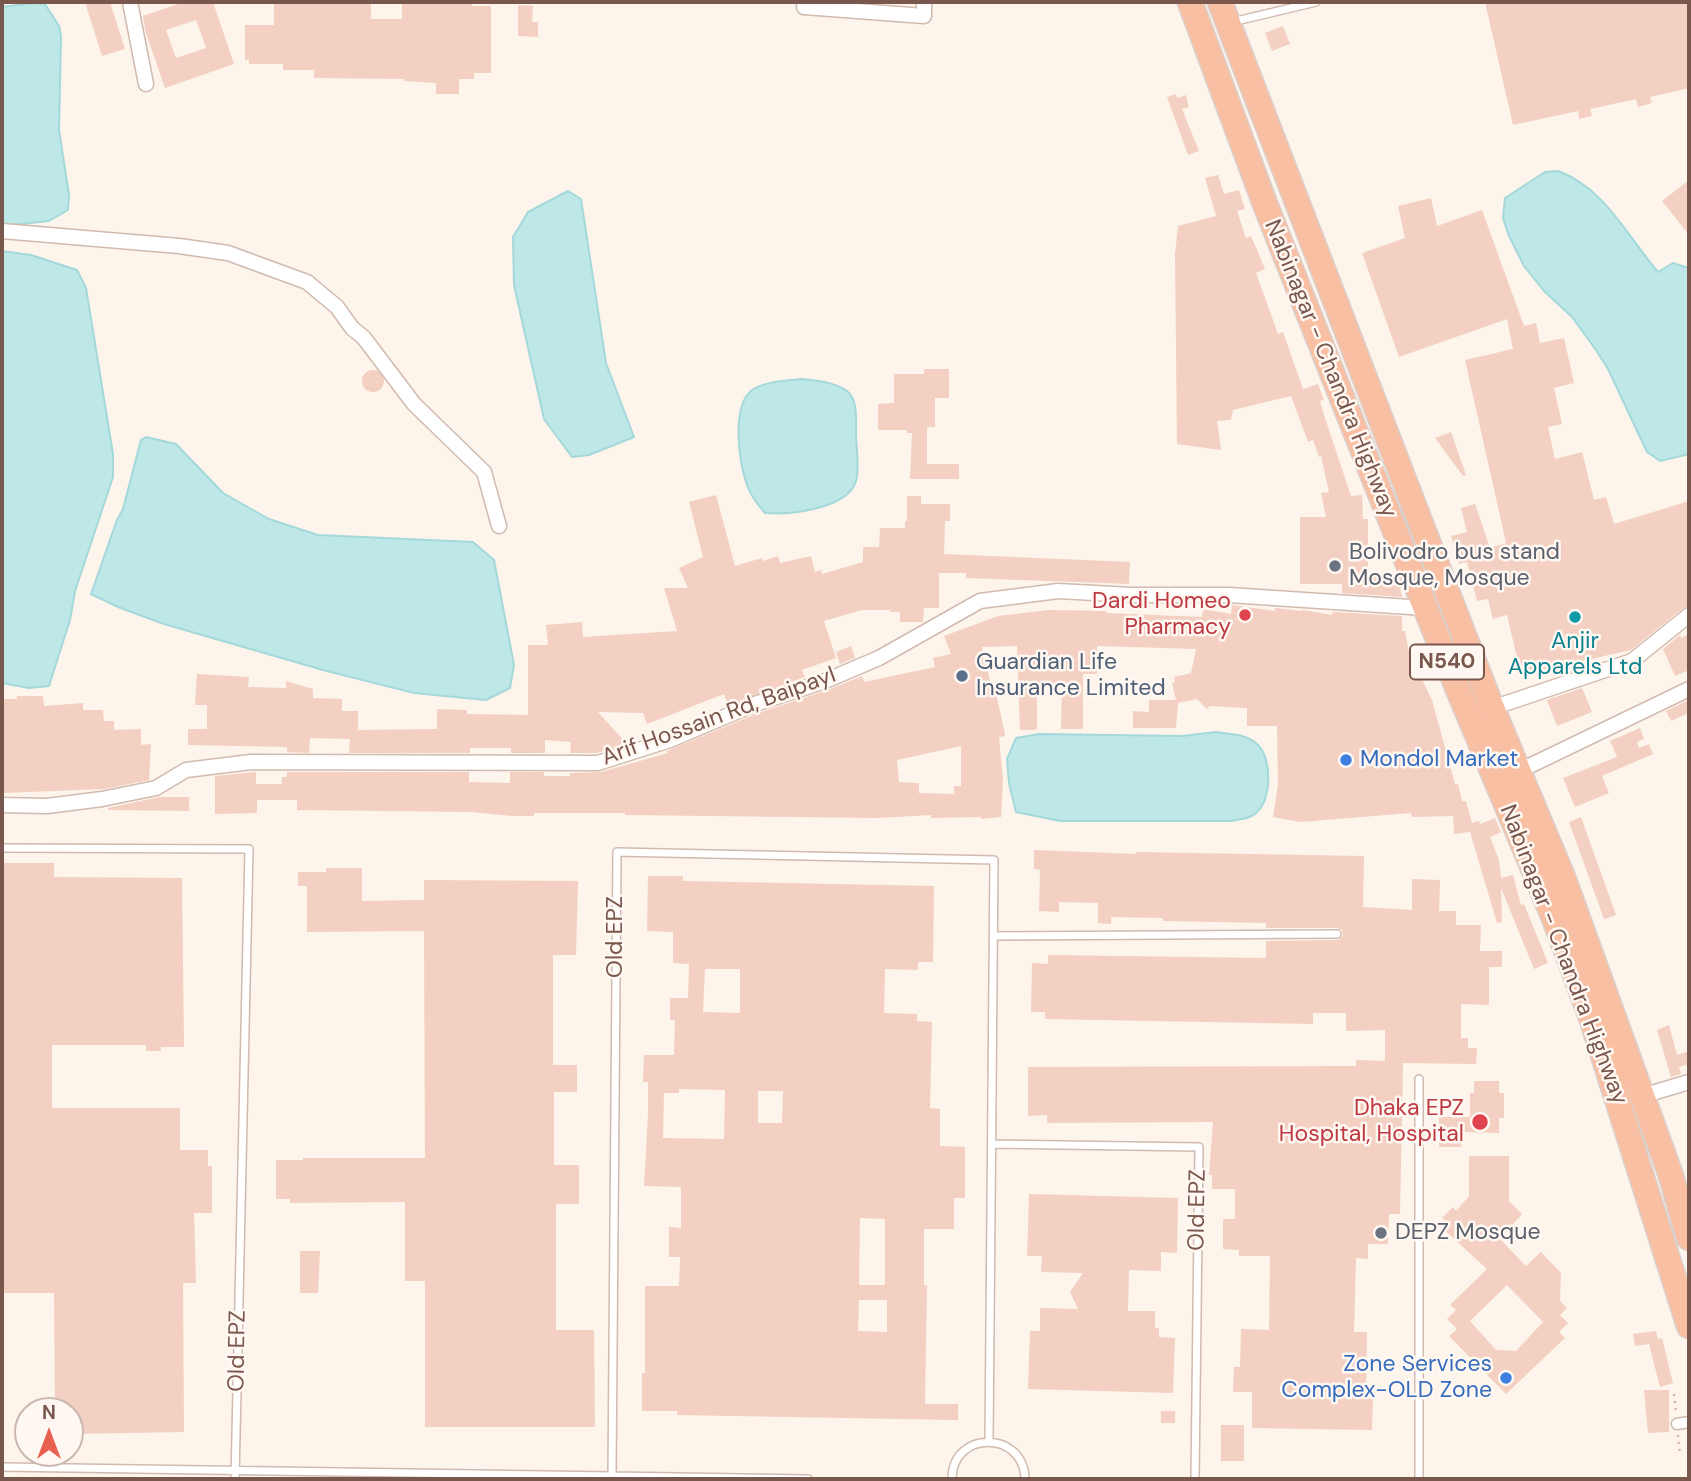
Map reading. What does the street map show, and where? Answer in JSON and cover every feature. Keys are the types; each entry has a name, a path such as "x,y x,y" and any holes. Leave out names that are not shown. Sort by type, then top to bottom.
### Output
{"highway":[{"name":"Nabinagar - Chandra Highway","path":"1190,2 1265,204 1425,608 1554,918 1591,1017 1689,1326"},
{"name":"Nabinagar - Chandra Highway","path":"1224,12 1492,708 1564,880 1670,1173 1689,1238"}],"street":[{"path":"130,2 146,84"},
{"path":"806,2 804,7 924,16 924,2"},
{"path":"2,231 179,246 228,253 307,282 337,307 414,404 484,472 499,526"},
{"name":"Arif Hossain Rd, Baipayl","path":"2,805 47,806 102,799 156,788 186,769 251,762 598,763 660,744 755,704 825,681 879,658 980,601 1058,591 1132,595 1229,595 1425,608"},
{"path":"1492,708 1632,661 1689,615"},
{"path":"1519,771 1689,689"},
{"path":"1642,1096 1689,1082"},
{"path":"1677,1424 1689,1422"}],"lane":[{"path":"1224,12 1316,2"},
{"name":"Old EPZ","path":"2,848 249,849 235,1479"},
{"name":"Old EPZ","path":"612,1478 617,852 994,860 989,1442"},
{"path":"994,936 1337,934"},
{"path":"1419,1079 1419,1479"},
{"name":"Old EPZ","path":"992,1144 1199,1147 1195,1479"},
{"path":"953,1479 955,1465 965,1450 989,1442 998,1443 1013,1451 1023,1465 1025,1479"},
{"path":"2,1467 808,1479"}],"path":[{"path":"1674,1394 1680,1454"}],"water":[{"path":"45,4 59,26 61,36 59,130 69,195 68,210 49,221 2,226 2,7"},
{"path":"1558,171 1575,179 1602,201 1658,272 1673,263 1689,268 1689,454 1660,461 1647,452 1608,369 1596,350 1572,317 1544,291 1524,266 1509,236 1503,218 1505,198 1545,172"},
{"path":"568,191 581,199 606,363 634,437 589,455 572,457 544,419 514,285 513,237 528,212"},
{"path":"2,251 31,255 77,270 86,288 113,454 113,477 75,591 70,620 49,686 29,688 2,683"},
{"path":"801,379 837,385 851,395 856,410 856,481 842,498 830,504 788,513 765,513 750,492 744,475 739,435 741,408 745,398 757,387"},
{"path":"146,437 176,444 223,493 269,519 318,535 473,542 494,560 514,665 510,688 486,700 414,693 164,624 91,594 123,509 141,440"},
{"path":"1216,732 1249,739 1263,751 1268,769 1268,789 1262,806 1249,817 1231,821 1060,821 1016,812 1007,759 1016,738 1039,734 1182,736"}],"building":[{"path":"85,2 110,2 125,49 102,56"},
{"path":"184,2 213,2 234,64 165,88 143,16","holes":["196,20 206,48 176,58 166,30"]},
{"path":"274,2 371,2 371,19 402,19 402,2 472,2 472,6 491,6 491,73 474,73 474,79 459,79 459,94 436,94 436,83 404,79 314,78 314,70 283,70 283,64 249,64 249,59 245,60 245,25 274,25"},
{"path":"1485,2 1689,2 1689,88 1650,97 1652,103 1638,107 1636,99 1590,109 1592,116 1579,119 1578,111 1513,125"},
{"path":"518,5 533,6 532,22 538,22 538,37 518,36"},
{"path":"1283,26 1290,44 1272,51 1265,33"},
{"path":"1176,94 1177,98 1186,95 1189,107 1182,109 1199,151 1188,155 1167,97"},
{"path":"1218,175 1224,194 1239,190 1245,209 1237,211 1246,238 1251,236 1265,269 1256,273 1278,334 1283,332 1303,389 1318,384 1324,400 1320,401 1324,415 1351,496 1362,495 1363,519 1368,519 1368,576 1392,576 1392,582 1399,582 1402,597 1342,593 1342,584 1300,584 1300,517 1326,517 1321,493 1329,492 1321,456 1319,457 1313,440 1308,442 1291,396 1233,410 1231,420 1217,421 1221,450 1177,444 1175,254 1178,226 1216,216 1205,178"},
{"path":"1689,180 1689,235 1662,201"},
{"path":"1431,198 1437,226 1482,210 1524,326 1536,323 1540,343 1564,338 1574,383 1554,388 1562,424 1548,427 1555,459 1582,452 1594,500 1606,497 1614,524 1689,501 1689,606 1631,650 1521,675 1507,615 1493,619 1488,599 1477,601 1467,562 1459,564 1451,536 1467,532 1461,508 1475,504 1490,548 1506,543 1465,360 1513,349 1507,319 1399,357 1362,253 1405,238 1398,206"},
{"path":"924,369 949,369 949,398 935,398 935,427 927,427 927,464 959,464 959,479 910,479 912,433 907,433 907,430 878,430 878,404 894,403 894,374 924,374"},
{"path":"373,370 381,373 384,381 381,389 373,392 365,389 362,381 365,373"},
{"path":"1451,432 1466,475 1463,476 1435,438"},
{"path":"716,495 735,566 762,558 763,561 778,556 780,563 811,556 815,572 821,570 822,574 863,562 863,547 879,547 880,528 905,528 907,496 921,496 921,504 950,504 950,521 945,521 944,554 1130,562 1129,584 966,578 966,573 939,573 939,608 924,608 923,622 900,622 900,612 890,610 862,610 824,621 836,658 802,670 805,677 728,705 724,694 647,724 643,713 598,712 627,744 597,753 570,753 571,742 545,740 545,753 511,753 511,748 470,748 470,753 349,753 350,739 310,738 309,753 287,752 287,747 188,745 188,729 207,729 207,705 195,705 197,674 249,677 248,687 286,688 286,681 313,689 313,698 342,699 342,711 358,711 358,730 437,729 437,709 467,710 467,714 528,715 528,645 548,645 546,625 582,622 583,637 677,631 664,588 688,588 679,568 703,557 689,502"},
{"path":"1232,605 1332,615 1333,612 1402,616 1402,631 1405,631 1410,658 1412,657 1416,676 1420,675 1432,700 1462,801 1466,801 1472,823 1479,821 1480,824 1495,818 1501,832 1490,837 1499,860 1501,878 1513,875 1521,905 1524,904 1548,963 1534,969 1501,888 1502,922 1497,923 1470,832 1454,834 1453,816 1412,817 1411,813 1300,822 1273,817 1278,785 1277,726 1247,726 1247,708 1210,706 1207,709 1197,699 1178,703 1176,728 1133,728 1133,711 1149,712 1149,700 1176,700 1172,683 1175,682 1174,677 1191,673 1196,649 1097,646 1097,674 1083,674 1083,729 1061,729 1062,687 1037,688 1037,729 1020,730 1017,646 982,647 1005,736 999,737 1003,779 1001,817 931,818 931,815 878,818 625,813 534,813 534,816 512,816 472,812 297,810 297,800 257,800 257,813 215,814 215,776 256,772 256,784 282,784 282,777 287,777 287,772 469,772 469,782 510,783 510,772 544,772 544,776 570,776 570,773 601,772 668,753 667,751 758,713 862,676 864,682 935,667 933,658 951,654 944,636 998,616 1049,610 1202,617 1203,609 1231,614","holes":["961,746 961,786 954,786 954,794 919,793 919,783 899,782 897,760"]},
{"path":"1689,634 1689,670 1675,676 1663,649 1680,635 1681,638"},
{"path":"851,646 855,658 840,664 836,652"},
{"path":"1582,688 1592,712 1557,726 1547,700"},
{"path":"17,696 43,696 44,706 83,703 83,710 103,710 104,721 114,721 114,730 141,729 141,745 151,744 149,780 105,789 2,793 2,699 17,699"},
{"path":"1689,700 1689,713 1671,721 1666,711"},
{"path":"1640,728 1644,739 1637,742 1639,748 1649,744 1653,754 1602,776 1609,793 1575,807 1563,778 1617,757 1610,741"},
{"path":"159,797 189,797 189,811 108,810 108,808"},
{"path":"1581,817 1616,915 1604,919 1569,822"},
{"path":"1034,850 1136,854 1364,856 1363,907 1412,910 1412,879 1440,880 1439,911 1456,911 1456,925 1481,925 1480,951 1502,951 1502,967 1489,967 1489,1005 1461,1004 1461,1038 1468,1038 1468,1048 1477,1048 1476,1064 1403,1063 1400,1214 1389,1214 1388,1244 1368,1244 1368,1259 1356,1258 1354,1332 1367,1332 1366,1398 1373,1399 1372,1430 1252,1428 1252,1392 1233,1392 1234,1367 1240,1367 1241,1329 1269,1330 1270,1256 1239,1256 1239,1250 1223,1249 1223,1219 1235,1219 1235,1189 1212,1189 1212,1175 1209,1175 1213,1122 1047,1123 1047,1115 1028,1116 1028,1067 1356,1066 1356,1060 1385,1061 1385,1030 1346,1031 1346,1013 1313,1013 1313,1024 1045,1019 1045,1012 1031,1012 1032,963 1048,964 1048,955 1266,958 1266,941 1338,940 1343,936 1342,930 1266,928 1266,923 1163,921 1163,918 1111,917 1111,924 1098,923 1098,903 1059,902 1059,912 1039,911 1040,870 1034,869"},
{"path":"2,863 54,863 54,877 182,878 184,1047 161,1047 161,1051 146,1051 146,1045 52,1045 52,1108 180,1108 180,1150 208,1150 208,1166 212,1166 212,1213 194,1213 196,1283 183,1283 184,1432 84,1434 84,1397 55,1397 54,1293 2,1293"},
{"path":"326,868 362,868 362,901 424,900 424,880 578,881 576,955 553,955 553,1065 577,1065 577,1092 554,1092 554,1165 579,1165 579,1204 556,1204 556,1330 594,1330 595,1427 425,1427 425,1281 405,1281 405,1202 290,1203 290,1199 276,1199 276,1160 425,1158 424,931 307,932 307,886 298,886 298,872 326,872"},
{"path":"648,876 683,876 683,881 934,886 933,962 918,962 918,970 885,969 884,1013 917,1014 917,1021 932,1022 930,1108 940,1109 940,1146 965,1147 965,1198 954,1198 954,1229 924,1229 924,1285 927,1285 925,1404 958,1404 958,1420 677,1415 677,1411 642,1411 645,1286 679,1286 680,1257 669,1257 669,1227 681,1228 681,1187 644,1186 648,1082 643,1082 644,1055 674,1055 675,1020 670,1020 670,998 688,998 689,964 673,963 673,932 647,931","holes":["705,969 740,969 740,1013 703,1012","679,1089 725,1090 724,1139 663,1138 664,1093 679,1093","758,1091 783,1091 782,1123 758,1123","860,1218 885,1219 885,1285 859,1285","859,1300 887,1300 887,1332 858,1331"]},
{"path":"1669,1025 1677,1055 1689,1051 1689,1064 1679,1067 1681,1074 1671,1077 1657,1030"},
{"path":"1474,1081 1499,1081 1499,1093 1504,1093 1504,1118 1499,1118 1499,1133 1461,1132 1461,1147 1439,1147 1439,1117 1470,1117 1470,1093 1474,1093"},
{"path":"1469,1156 1509,1156 1509,1201 1522,1214 1500,1239 1526,1266 1541,1252 1561,1273 1560,1301 1567,1308 1560,1315 1568,1323 1559,1332 1565,1338 1506,1394 1449,1336 1457,1329 1447,1319 1456,1310 1450,1305 1487,1269 1440,1226 1445,1220 1442,1218 1453,1207 1456,1211 1469,1196","holes":["1507,1285 1543,1322 1516,1351 1496,1350 1470,1321"]},
{"path":"1029,1194 1178,1198 1177,1253 1161,1252 1161,1271 1129,1270 1128,1311 1155,1311 1155,1328 1159,1328 1159,1337 1175,1338 1173,1393 1028,1389 1030,1331 1040,1331 1040,1308 1078,1309 1070,1292 1083,1273 1041,1272 1042,1256 1027,1256"},
{"path":"300,1251 320,1251 318,1293 300,1293"},
{"path":"1656,1331 1658,1339 1662,1338 1673,1383 1660,1387 1649,1344 1635,1346 1633,1334"},
{"path":"1644,1390 1669,1390 1669,1432 1648,1433"},
{"path":"1161,1411 1175,1411 1175,1423 1161,1423"},
{"path":"1221,1425 1244,1425 1244,1461 1221,1461"}],"place":[{"name":"Bolivodro bus stand Mosque, Mosque","path":"1335,566"},
{"name":"Dardi Homeo Pharmacy","path":"1245,615"},
{"name":"Anjir Apparels Ltd","path":"1575,617"},
{"name":"Guardian Life Insurance Limited","path":"962,676"},
{"name":"Mondol Market","path":"1346,760"},
{"name":"Dhaka EPZ Hospital, Hospital","path":"1480,1122"},
{"name":"DEPZ Mosque","path":"1381,1233"},
{"name":"Zone Services Complex-OLD Zone","path":"1506,1378"}]}
